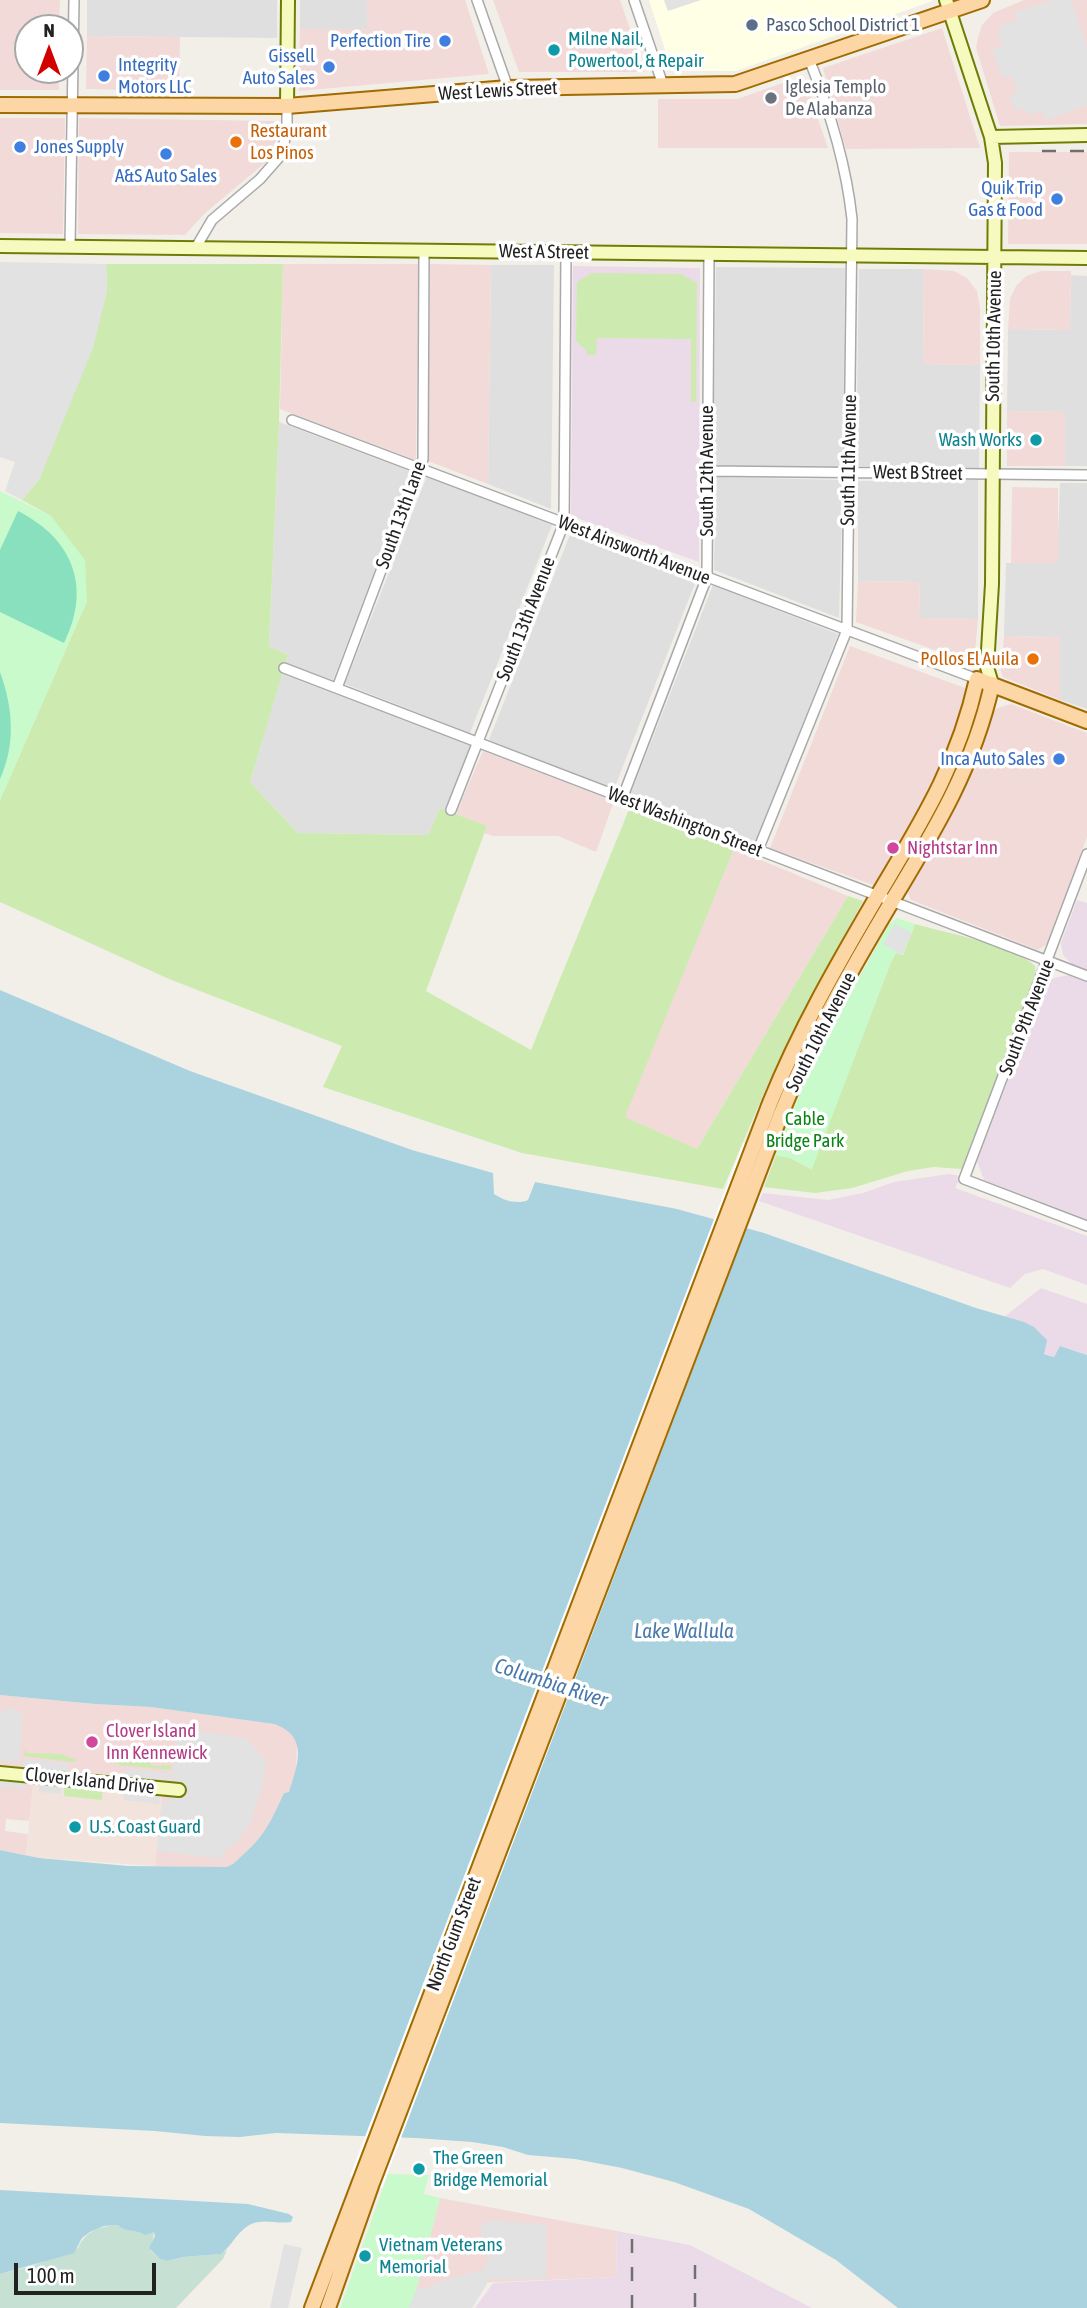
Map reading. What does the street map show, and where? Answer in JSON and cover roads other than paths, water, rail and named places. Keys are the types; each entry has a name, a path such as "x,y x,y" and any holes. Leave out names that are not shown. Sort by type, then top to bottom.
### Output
{"main road":[{"path":"287,106 288,0"},
{"name":"West Lewis Street","path":"0,105 287,106 508,88 735,84 809,60 948,5 982,0"},
{"name":"South 10th Avenue","path":"601,1563 751,1169 776,1087 801,1033 946,775 962,736 982,673 992,608 995,163 991,137 948,5"},
{"path":"991,137 1087,135"},
{"name":"West A Street","path":"0,246 1087,258"},
{"path":"982,673 992,684 1087,721"},
{"name":"South 10th Avenue","path":"751,1169 809,1050 958,786 981,729 992,684"},
{"name":"North Gum Street","path":"312,2308 367,2180 601,1563"},
{"name":"Clover Island Drive","path":"0,1773 180,1790"},
{"name":"North Gum Street","path":"328,2308 367,2180"}],"street":[{"path":"70,247 74,0"},
{"path":"477,0 508,88"},
{"path":"634,0 663,85"},
{"name":"South 11th Avenue","path":"758,850 847,630 852,256 848,180 834,129 809,60"},
{"path":"195,248 212,220 260,179 282,154 287,127 287,106"},
{"name":"South 13th Lane","path":"337,688 423,459 424,251"},
{"name":"South 13th Avenue","path":"451,810 564,523 566,253"},
{"name":"South 12th Avenue","path":"622,799 707,577 709,254"},
{"name":"West Ainsworth Avenue","path":"292,420 847,630 982,673"},
{"name":"West B Street","path":"707,471 1087,475"},
{"name":"West Washington Street","path":"284,668 1087,976"},
{"name":"South 9th Avenue","path":"1087,854 964,1179 1087,1226"}],"water":[{"name":"Lake Wallula","path":"0,990 190,1071 412,1150 493,1173 494,1194 506,1200 528,1200 535,1182 677,1209 764,1233 976,1308 1024,1322 1034,1327 1047,1340 1044,1354 1054,1357 1060,1346 1087,1355 1087,2308 898,2308 836,2260 749,2209 674,2182 575,2159 528,2155 503,2147 472,2142 416,2138 276,2133 240,2137 205,2136 0,2123 0,1850 39,1858 128,1866 227,1867 258,1840 284,1793 289,1792 298,1752 292,1736 274,1724 151,1707 0,1695"},
{"path":"0,2190 248,2204 293,2217 291,2222 262,2222 246,2227 221,2254 167,2261 160,2259 149,2248 155,2236 154,2232 145,2235 118,2225 104,2226 82,2238 74,2253 0,2274"}],"railway":[{"path":"1042,151 1087,151"},
{"path":"632,2239 632,2308"},
{"path":"695,2265 695,2308"}],"place":[{"name":"Pasco School District 1","path":"752,25"},
{"name":"Perfection Tire","path":"445,41"},
{"name":"Milne Nail, Powertool, & Repair","path":"554,50"},
{"name":"Gissell Auto Sales","path":"329,67"},
{"name":"Integrity Motors LLC","path":"104,76"},
{"name":"Iglesia Templo De Alabanza","path":"771,98"},
{"name":"Restaurant Los Pinos","path":"236,142"},
{"name":"Jones Supply","path":"20,147"},
{"name":"A&S Auto Sales","path":"166,154"},
{"name":"Quik Trip Gas & Food","path":"1057,199"},
{"name":"Wash Works","path":"1036,440"},
{"name":"Pollos El Auila","path":"1033,659"},
{"name":"Inca Auto Sales","path":"1059,759"},
{"name":"Nightstar Inn","path":"893,848"},
{"name":"Clover Island Inn Kennewick","path":"92,1742"},
{"name":"U.S. Coast Guard","path":"75,1827"},
{"name":"The Green Bridge Memorial","path":"419,2169"},
{"name":"Vietnam Veterans Memorial","path":"365,2256"}],"park label":[{"name":"Cable Bridge Park","path":"805,1130"}],"water label":[{"name":"Columbia River","path":"551,1683"}]}
